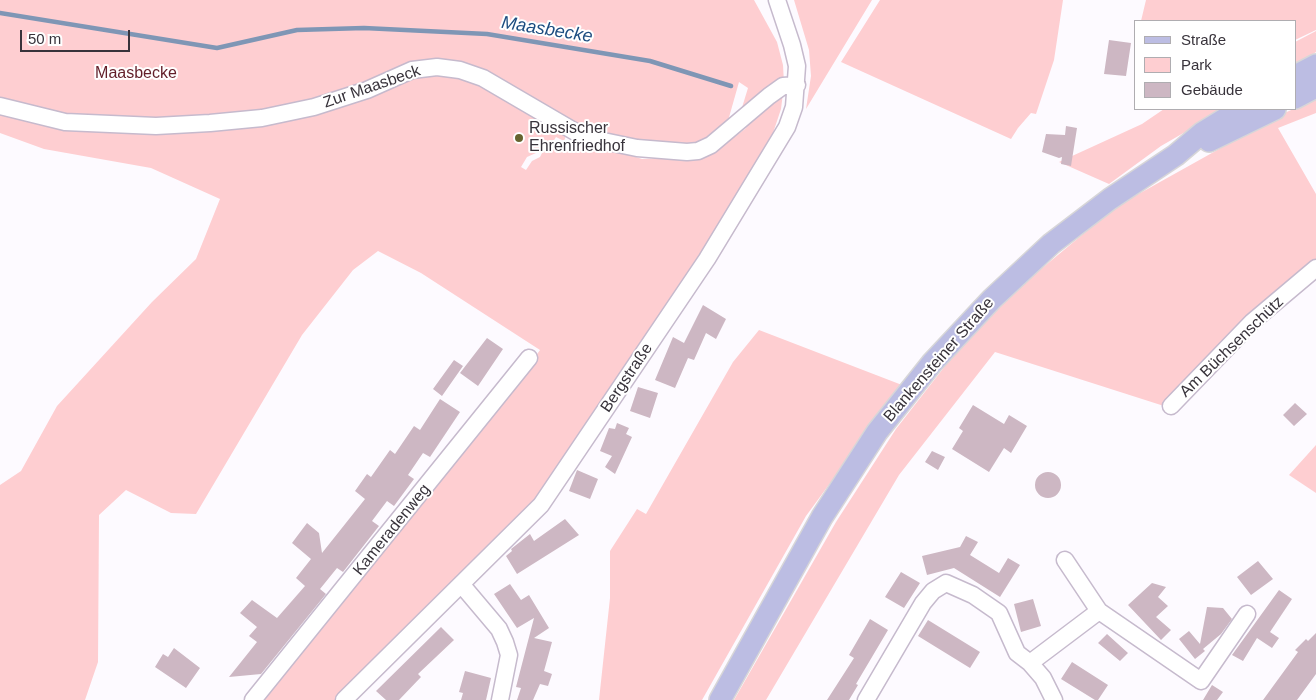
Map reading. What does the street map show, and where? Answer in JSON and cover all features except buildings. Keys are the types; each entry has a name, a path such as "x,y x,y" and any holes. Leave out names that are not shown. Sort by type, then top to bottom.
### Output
{"main road":[{"path":"1296,75 1316,65"},
{"path":"1296,97 1316,87"},
{"name":"Blankensteiner Straße","path":"720,700 822,517 877,432 932,363 992,299 1051,244 1110,198 1176,155 1202,133 1238,110"},
{"name":"Blankensteiner Straße","path":"1176,155 1237,129 1273,110"}],"street":[{"name":"Bergstraße","path":"344,700 541,505 696,275 787,127 796,97 797,66 777,0"},
{"name":"Zur Maasbeck","path":"0,106 65,122 156,126 210,123 262,118 314,107 366,90 412,70 437,68 460,70 483,78 584,138 637,148 687,152 698,151 711,146 783,86 797,85"},
{"name":"Am Büchsenschütz","path":"1171,406 1252,322 1316,268"},
{"name":"Kameradenweg","path":"253,700 529,358"},
{"path":"1065,560 1099,611 1201,681 1247,614"},
{"path":"866,700 913,618 933,591 946,583 973,595 999,613 1017,653 1030,663 1043,678 1054,700"},
{"path":"461,584 498,629 505,642 509,655 500,700"},
{"path":"1030,663 1099,611"}],"green space":[{"path":"0,0 754,0 777,42 783,65 784,83 773,88 740,114 748,88 739,82 726,128 713,140 698,146 637,144 581,131 480,73 459,65 437,63 416,65 311,104 263,115 194,121 196,128 219,127 295,115 366,93 410,75 434,70 482,82 567,133 564,141 556,137 551,145 540,148 536,153 527,157 521,167 526,170 532,161 540,157 543,151 554,149 557,145 570,152 577,138 642,159 689,157 733,138 745,129 763,106 783,93 781,109 772,136 700,257 535,505 339,700 261,700 513,388 540,350 421,273 378,251 353,270 302,335 196,514 171,513 126,490 99,515 98,662 85,700 0,700 0,485 21,471 57,406 152,302 196,259 220,199 151,168 44,149 0,133"},
{"path":"794,0 872,0 806,109 811,76 809,50"},
{"path":"880,0 1063,0 1054,60 1036,114 1031,113 1011,139 841,62"},
{"path":"1146,0 1316,0 1316,30 1296,40 1296,20 1141,20"},
{"path":"1316,31 1316,52 1296,65 1296,41"},
{"path":"1316,99 1316,113 1278,128 1316,194 1316,263 1164,406 995,352 899,475 766,700 734,700 836,522 896,429 949,361 994,308 1117,206 1280,115 1296,110 1296,108"},
{"path":"1163,110 1223,110 1161,146 1109,184 1059,162 1142,124"},
{"path":"759,330 902,385 806,516 702,700 599,700 610,598 610,551 637,509 646,514 733,362"},
{"path":"1316,445 1316,493 1289,475"}],"waterway":[{"name":"Maasbecke","path":"0,13 217,48 297,30 364,28 487,34 650,61 731,86"}],"place":[{"name":"Russischer Ehrenfriedhof","path":"519,138"}]}
